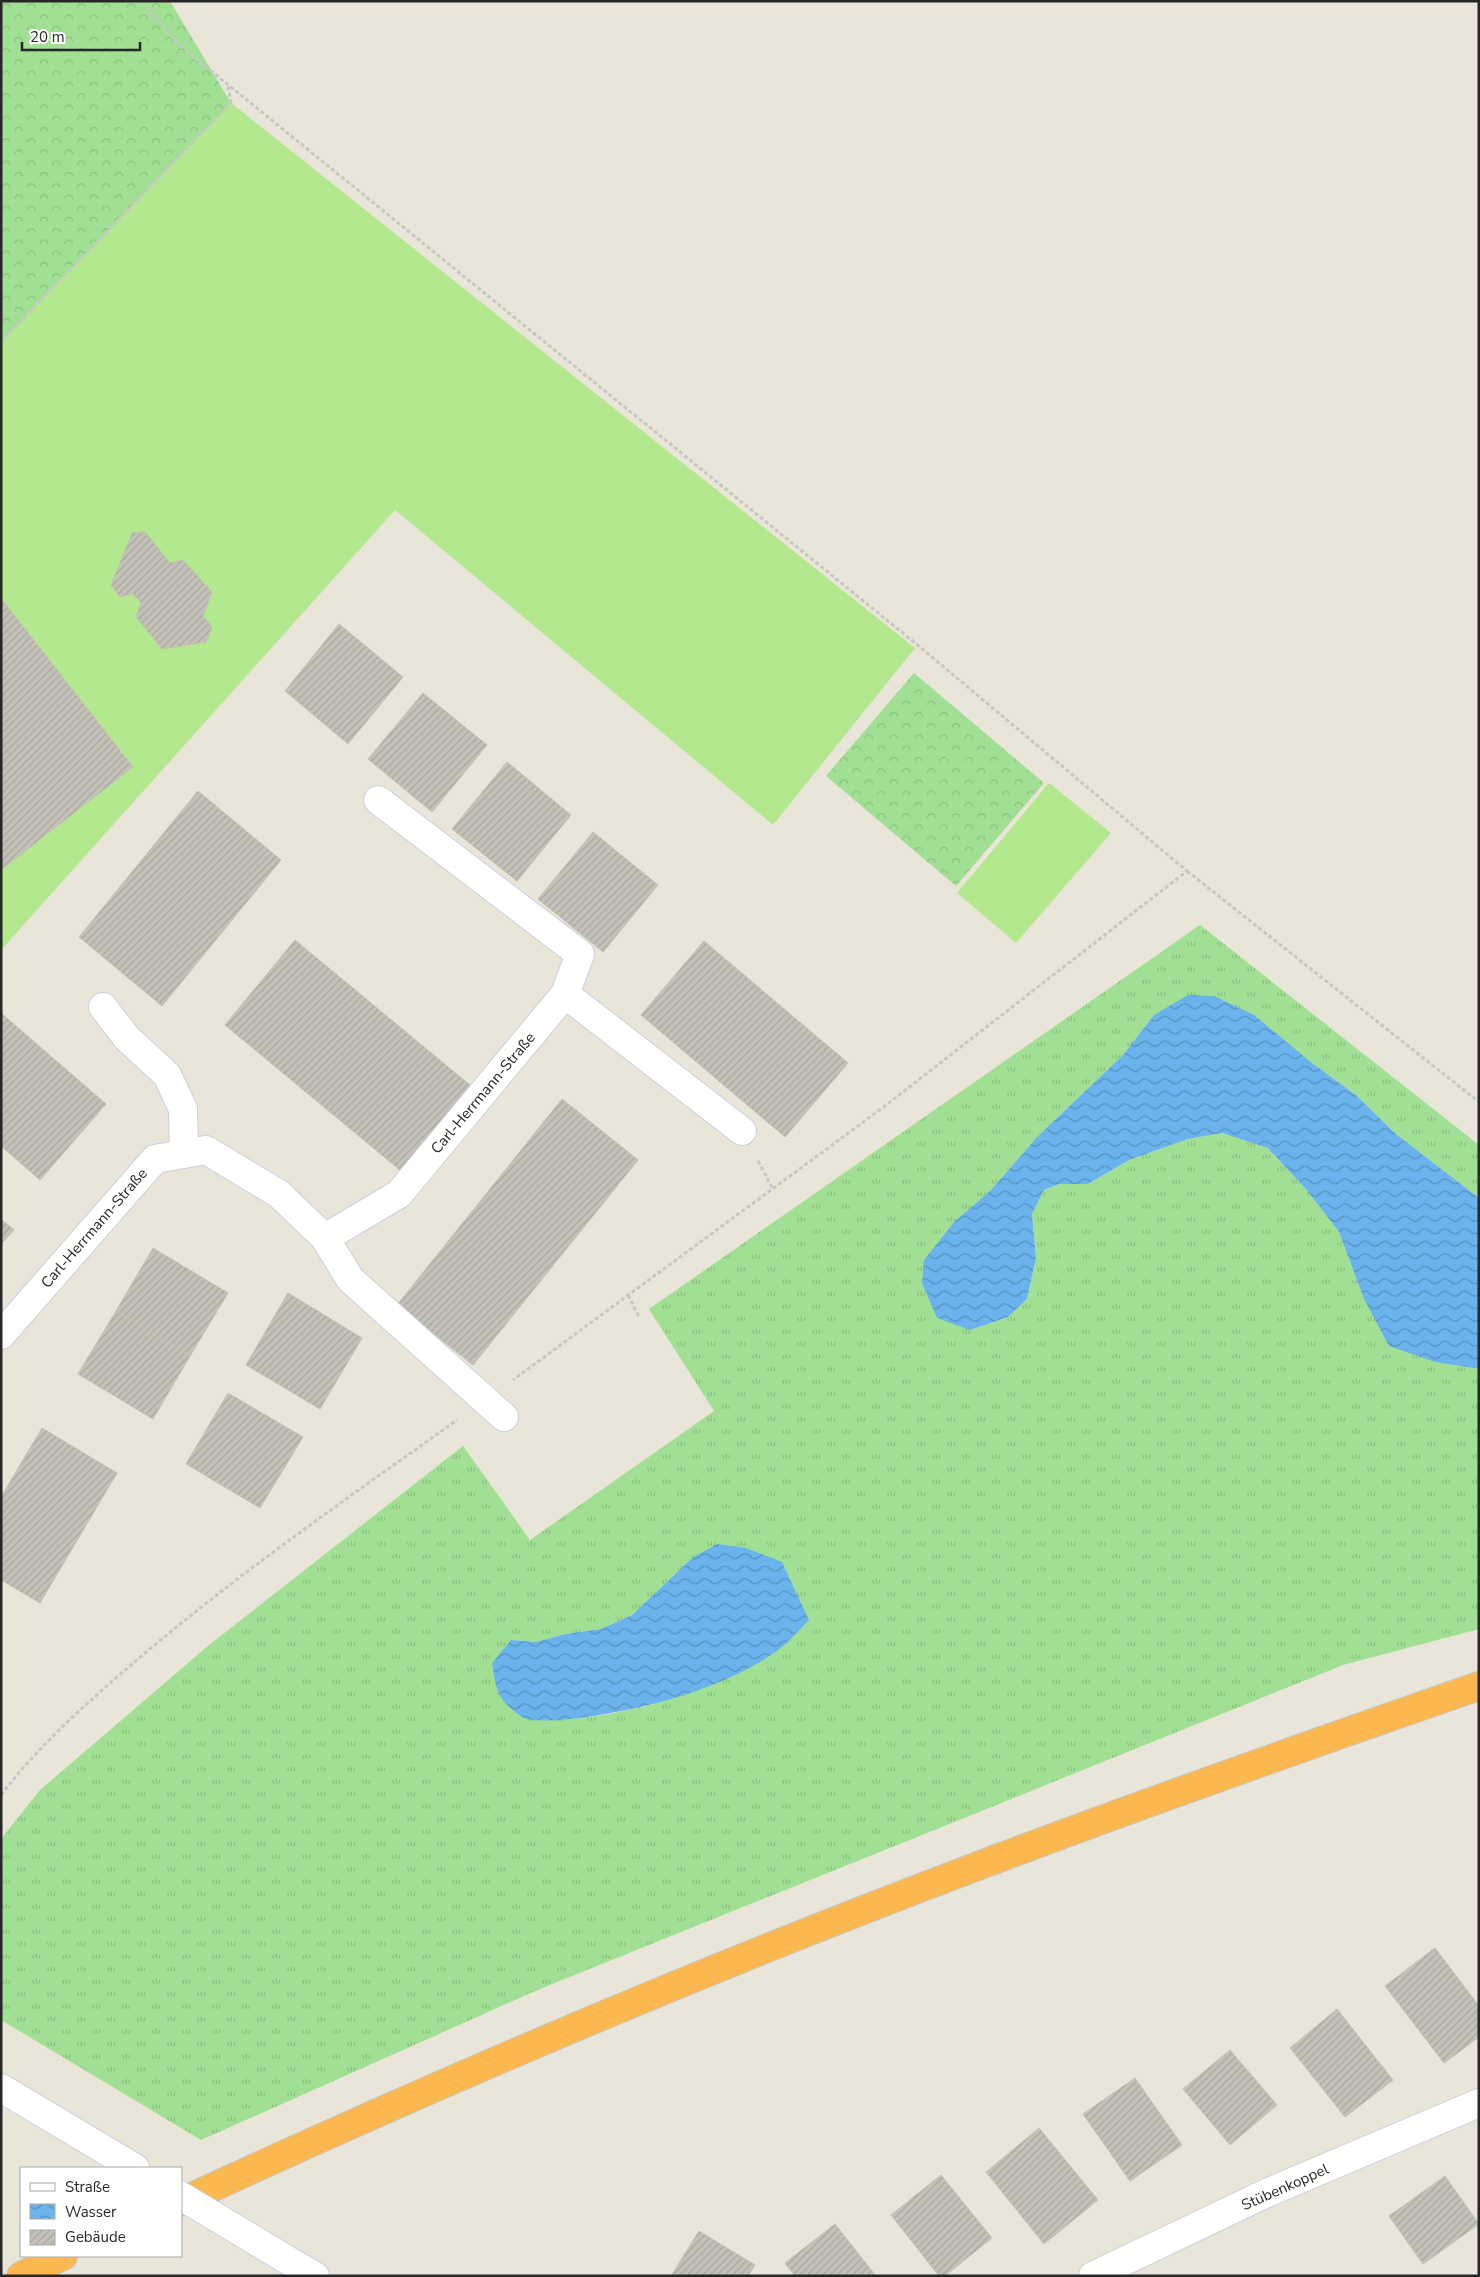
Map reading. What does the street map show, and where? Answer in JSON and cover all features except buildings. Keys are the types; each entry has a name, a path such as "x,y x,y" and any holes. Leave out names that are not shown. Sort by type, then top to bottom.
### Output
{"highway":[{"path":"182,2202 316,2140 600,2017 960,1873 1259,1763 1479,1686"},
{"path":"21,2276 61,2257"}],"street":[{"name":"Carl-Herrmann-Straße","path":"325,1238 400,1194 565,994 580,954 378,800"},
{"path":"565,994 742,1131"},
{"path":"103,1007 127,1038 166,1075 183,1109 184,1154"},
{"name":"Carl-Herrmann-Straße","path":"1,1335 155,1159 206,1150 279,1194 325,1238 350,1279 494,1409"},
{"path":"1,2088 133,2167"},
{"name":"Stübenkoppel","path":"1093,2276 1269,2192 1479,2103"},
{"path":"182,2197 315,2276"}],"path":[{"path":"142,1 178,44 920,647 1187,871 1479,1102"},
{"path":"1,342 231,103 228,84"},
{"path":"1,1795 14,1778 96,1695 188,1616 360,1488 494,1409 628,1296 884,1106 1187,871"},
{"path":"628,1296 639,1317"}],"green space":[{"path":"1,1 170,1 231,103 1,342"},
{"path":"231,103 915,648 773,825 395,510 1,950 1,870 133,767 1,598 1,342"},
{"path":"914,673 1044,783 956,886 826,776"},
{"path":"1049,783 1111,833 1016,943 957,893"},
{"path":"1200,925 1479,1145 1479,1198 1396,1134 1356,1095 1312,1063 1154,1015 1123,1055 1038,1136 990,1191 970,1330 1008,1317 1027,1299 1036,1258 1032,1214 1044,1190 1059,1184 1088,1184 1129,1160 1188,1139 1222,1133 1269,1148 1305,1188 1339,1232 1364,1299 1435,1362 1479,1369 1479,1629 1343,1665 540,1989 201,2140 1,2020 1,1839 40,1790 209,1645 463,1446 530,1540 714,1411 649,1309","holes":["692,1558 655,1704 610,1714 563,1720 511,1640 536,1642 565,1634 601,1629 632,1615"]}],"water":[{"path":"1188,995 1214,996 1254,1015 1312,1063 1356,1095 1396,1134 1479,1198 1479,1369 1435,1362 1389,1346 1364,1299 1339,1232 1305,1188 1268,1148 1222,1133 1188,1139 1129,1160 1088,1184 1059,1184 1044,1190 1032,1214 1036,1258 1027,1299 1008,1317 970,1330 937,1318 922,1283 924,1260 955,1221 990,1191 1038,1136 1123,1055 1154,1015"},
{"path":"717,1544 746,1548 782,1562 809,1620 788,1642 767,1658 717,1683 689,1694 605,1714 566,1720 533,1720 522,1717 503,1700 497,1688 492,1663 511,1640 536,1642 565,1634 601,1629 632,1615 692,1558"}]}
